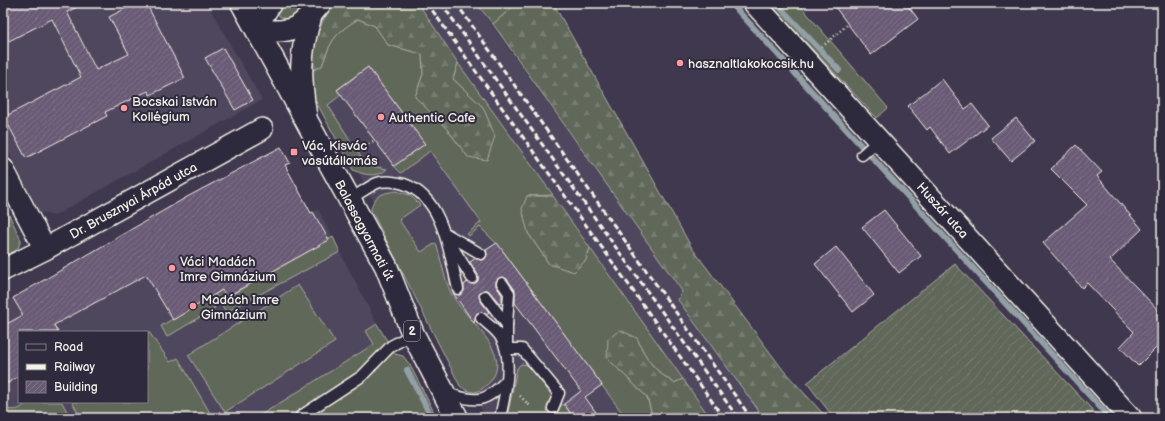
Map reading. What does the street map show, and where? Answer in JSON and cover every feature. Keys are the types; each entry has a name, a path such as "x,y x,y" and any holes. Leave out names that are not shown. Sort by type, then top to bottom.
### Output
{"main road":[{"name":"Balassagyarmati út","path":"242,3 386,266 413,334 457,418"}],"street":[{"path":"271,3 261,19 258,30 282,31 293,29 303,24 316,10"},
{"name":"Huszár utca","path":"754,3 875,144 1131,418"},
{"path":"307,123 301,86 301,66 306,33 316,10"},
{"name":"Dr. Brusznyai Árpád utca","path":"3,270 45,249 262,129"},
{"path":"4,174 45,249"}],"lane":[{"path":"862,155 875,144"},
{"path":"350,199 378,183 397,182 414,188 427,199 436,212 443,231 458,289"},
{"path":"443,231 481,254"},
{"path":"443,231 472,278"},
{"path":"500,418 506,381 509,293 502,284"},
{"path":"485,296 507,325"},
{"path":"481,318 500,336 507,349"},
{"path":"301,416 362,376 391,346 413,334"},
{"path":"507,349 522,349 559,393 553,408"},
{"path":"445,393 466,399 480,399 491,396 506,381"}],"path":[{"path":"824,45 847,25"},
{"path":"369,144 375,140"}],"shaded area":[{"name":"Bocskai István Kollégium","path":"3,3 207,3 262,100 54,216 39,212 3,141"},
{"path":"416,3 469,3 480,8 682,291 678,301 764,418 710,418"},
{"path":"368,67 626,418 486,418 321,100"},
{"name":"Madách Imre Gimnázium","path":"318,209 377,324 366,331 374,344 256,418 3,418 3,303 13,298 311,213"}],"green space":[{"path":"280,3 307,3 298,13 287,20 279,16 278,9"},
{"path":"335,3 418,3 458,63 453,79 483,107 495,136 487,160 468,157 447,129 415,97 423,74 422,54 388,45 375,26 358,19 350,24 334,38 322,66 311,71 317,35 324,19"},
{"path":"485,3 517,3 493,24 480,8"},
{"path":"517,3 553,3 692,248 784,371 827,418 764,418 678,300 682,291 493,24"},
{"path":"769,3 798,3 888,108 877,118"},
{"path":"358,19 375,26 388,45 422,54 423,74 415,97 447,129 468,157 483,107 453,79 458,63 553,195 527,196 528,233 549,264 574,271 586,260 590,248 683,379 674,383 661,374 647,358 637,338 607,358 647,397 653,418 626,418 499,246 480,227 469,236 467,234 481,222 430,151 401,173 394,166 424,144 368,67 338,89 341,95 328,105 366,165 387,169 375,175 353,170 314,98 311,71 322,66 334,38"},
{"path":"396,191 410,195 420,205 399,220 421,252 436,243 444,275 451,293 458,304 488,340 494,352 497,365 493,377 479,391 471,392 460,386 371,210 376,198"},
{"path":"527,196 553,196 590,248 586,260 574,272 549,264 528,233 522,209"},
{"path":"3,202 21,240 17,251 6,258 3,253"},
{"path":"333,237 340,252 226,312 206,280 214,275 227,297"},
{"path":"955,264 1100,418 834,418 807,383"},
{"path":"298,285 335,342 225,412 188,355"},
{"path":"208,298 215,308 167,337 161,326"},
{"path":"377,324 395,354 403,356 410,365 437,418 256,418 374,344 366,331"},
{"path":"620,330 637,338 651,364 661,374 674,383 683,379 710,418 653,418 647,397 607,358 608,339"},
{"path":"149,332 170,362 178,358 213,418 81,418 73,403 148,403"},
{"path":"521,364 528,365 560,406 564,404 573,417 507,418 517,368"},
{"path":"25,403 62,403 70,418 3,418 3,408 16,410"}],"building":[{"path":"3,3 85,3 67,12 96,70 129,54 109,17 136,3 146,3 185,78 150,95 148,91 105,112 107,116 26,158 4,117 81,77 52,19 3,44"},
{"path":"832,3 906,3 918,19 871,55"},
{"path":"223,48 253,100 235,110 205,58"},
{"name":"Authentic Cafe","path":"368,67 425,144 394,166 337,90"},
{"path":"942,79 965,109 972,104 988,125 950,154 930,127 927,130 908,106"},
{"path":"1016,118 1035,141 1011,161 991,138"},
{"path":"1076,145 1102,172 1097,176 1142,229 1110,260 1162,314 1162,342 1138,366 1120,347 1134,332 1087,283 1082,288 1043,243 1087,205 1051,169"},
{"name":"Váci Madách Imre Gimnázium","path":"281,147 290,163 285,165 311,213 313,212 329,240 226,297 222,290 173,320 146,275 54,325 57,331 18,331 18,377 3,386 3,326 23,315 13,298 187,197"},
{"path":"884,210 921,256 899,273 862,227"},
{"path":"497,243 602,385 585,397 600,418 574,418 564,404 581,391 515,303 515,290 507,279 501,277 496,281 496,286 502,295 502,303 500,304 488,290 484,290 479,293 480,300 489,312 486,314 482,312 477,313 474,323 453,293 460,295 464,291 464,285 467,282 473,284 478,281 478,275 470,262 476,258 481,260 485,259 487,254 486,250"},
{"path":"836,247 874,295 853,312 815,264"}],"waterway":[{"path":"731,3 1110,418"},
{"path":"776,3 839,70"},
{"path":"407,370 432,418"}],"railway":[{"path":"427,3 724,418"},
{"path":"441,3 738,418"},
{"path":"456,3 751,418"}],"place":[{"name":"hasznaltlakokocsik.hu","path":"680,63"},
{"name":"Bocskai István Kollégium","path":"124,108"},
{"name":"Authentic Cafe","path":"381,117"},
{"name":"Vác, Kisvác vasútállomás","path":"294,152"},
{"name":"Váci Madách Imre Gimnázium","path":"172,268"},
{"name":"Madách Imre Gimnázium","path":"193,306"}]}
